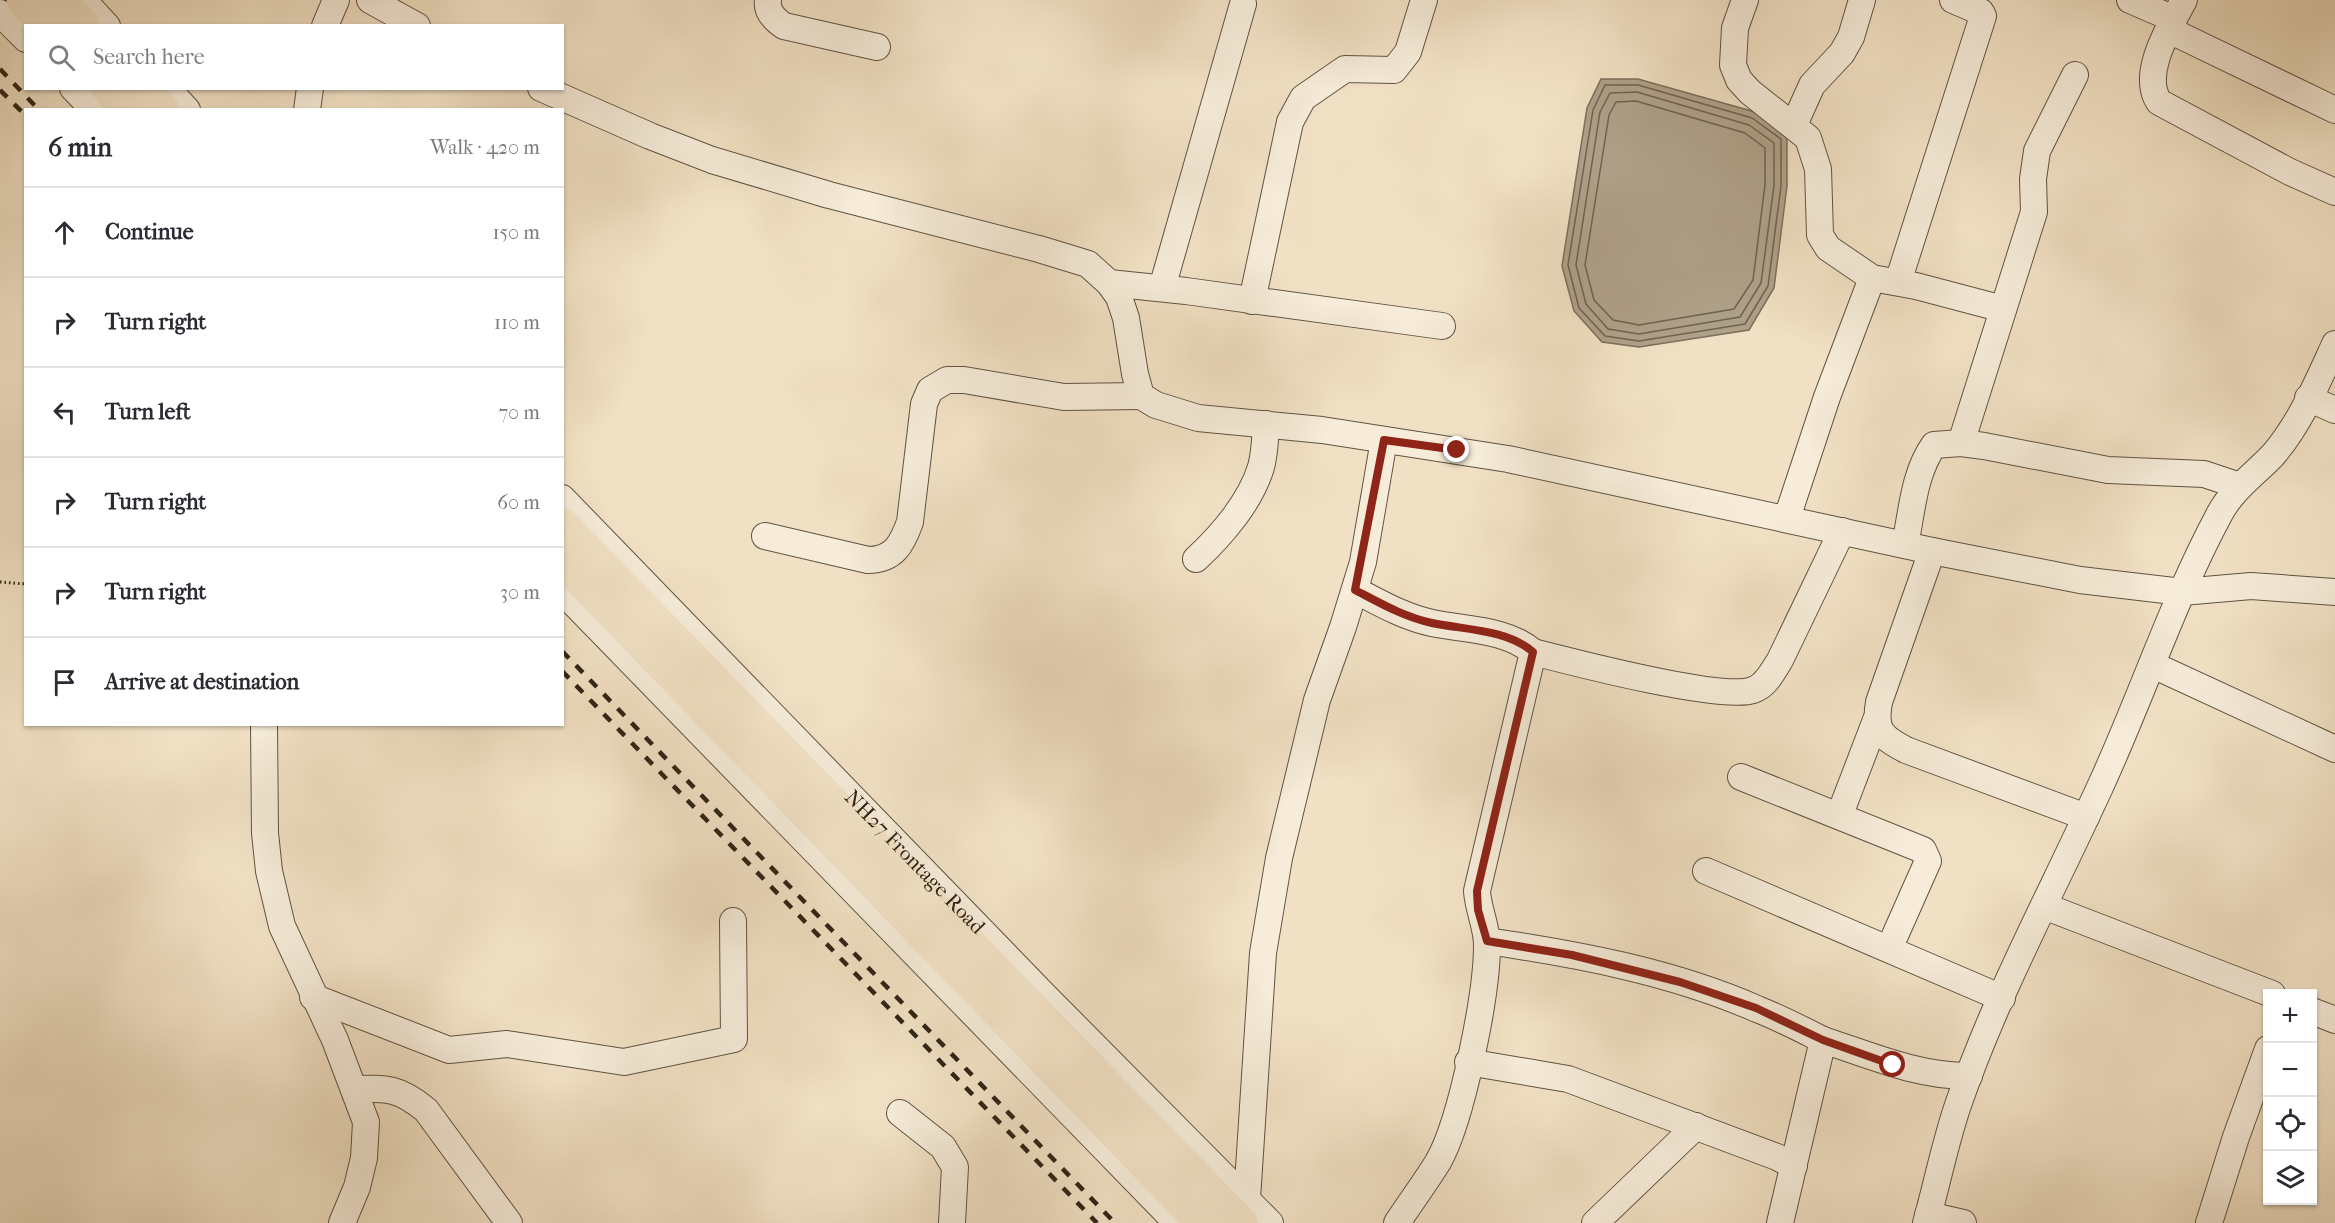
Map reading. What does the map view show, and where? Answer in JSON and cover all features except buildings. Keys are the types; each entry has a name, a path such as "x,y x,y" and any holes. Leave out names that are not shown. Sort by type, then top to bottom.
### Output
{"highway":[{"path":"23,0 46,24"},
{"path":"59,0 82,24"},
{"path":"110,90 126,108"},
{"path":"145,90 161,108"},
{"path":"564,526 1244,1211"},
{"path":"564,563 1202,1223"}],"street":[{"path":"83,0 106,24"},
{"path":"326,24 336,0"},
{"path":"370,0 413,24"},
{"path":"768,0 767,5 773,19 784,26 877,47"},
{"path":"1252,301 1290,122 1296,108 1303,98 1345,69 1394,70 1408,52 1424,0"},
{"path":"1745,0 1735,28 1733,66 1739,80 1750,92 1808,138 1815,153 1820,235 1828,248 1872,278 1898,282 2003,309"},
{"path":"1794,125 1812,85 1842,53 1851,37 1862,0"},
{"path":"1898,282 1983,15 1953,0"},
{"path":"2130,0 2176,16 2335,110"},
{"path":"1162,288 1243,4"},
{"path":"0,13 24,37"},
{"path":"2176,16 2153,75 2152,92 2160,102 2290,172 2335,192"},
{"path":"1961,443 2034,212 2033,179 2037,151 2074,75"},
{"path":"76,90 92,108"},
{"path":"169,90 185,108"},
{"path":"308,108 310,90"},
{"path":"546,90 650,136 712,160 829,195 1088,264 1109,283 1119,297 1126,318 1134,374 1141,396"},
{"path":"1787,518 1827,397 1872,278"},
{"path":"1109,283 1162,288 1442,326"},
{"path":"1963,1223 1927,1219 1948,1140 1969,1076 2002,998 2086,817 2153,665 2182,592 2222,511 2240,486 2273,454 2291,430 2335,344"},
{"path":"765,536 868,560 882,560 895,551 904,540 910,522 924,404 930,390 946,380 964,380 1064,397 1141,396 1156,405 1198,418 1266,424 1508,459 1932,551 2080,580 2182,592 2251,586 2335,592"},
{"path":"2308,398 2335,410"},
{"path":"1196,559 1226,527 1255,481 1264,453 1266,424"},
{"path":"1244,1211 1263,953 1279,858 1317,700 1355,590 1384,440"},
{"path":"1905,545 1924,459 1934,445 1961,443 2108,470 2204,474 2240,486"},
{"name":"NH27 Frontage Road","path":"564,500 1043,994 1244,1211 1270,1223"},
{"path":"1355,590 1396,612 1432,623 1467,628 1514,640 1533,652 1583,665 1714,691 1754,690 1769,679 1780,660 1842,531"},
{"path":"1840,814 1876,720 1879,702 1932,551"},
{"path":"564,593 1177,1223"},
{"path":"1397,1223 1438,1162 1448,1140 1468,1062 1487,966 1487,941 1478,910 1477,891 1533,652"},
{"path":"2153,665 2335,749"},
{"path":"1876,720 1880,732 1890,742 1906,750 2086,817"},
{"path":"264,726 264,833 269,871 282,926 334,1040 366,1122 367,1139 357,1187 342,1223"},
{"path":"1741,777 1840,814 1923,850 1928,861 1889,949"},
{"path":"1706,871 2002,998"},
{"path":"2044,906 2263,990"},
{"path":"313,997 449,1050 507,1044 624,1062 734,1039 733,921"},
{"path":"1487,941 1572,955 1680,982 1756,1008 1823,1040 1918,1072 1944,1076 1969,1076"},
{"path":"2317,1013 2335,1020"},
{"path":"1780,1223 1823,1040"},
{"path":"1468,1062 1568,1079 1696,1126 1794,1166"},
{"path":"2209,1223 2236,1137 2263,1063"},
{"path":"354,1089 389,1088 409,1096 426,1110 508,1223"},
{"path":"900,1113 943,1148 955,1167 952,1223"},
{"path":"1595,1223 1696,1126"}],"path":[{"path":"0,582 24,584"}],"water":[{"path":"1601,79 1638,79 1755,112 1787,136 1787,186 1774,288 1749,330 1639,347 1602,342 1574,311 1562,266 1587,108"}],"railway":[{"path":"0,69 37,108"},
{"path":"0,90 24,114"},
{"path":"564,653 1115,1223"},
{"path":"564,673 1097,1223"}],"route":[{"path":"1457,450 1384,440 1363,562 1355,590 1396,612 1432,623 1467,628 1514,640 1526,645 1533,652 1533,661 1477,891 1478,910 1487,941 1572,955 1680,982 1756,1008 1823,1040 1893,1065"}]}
